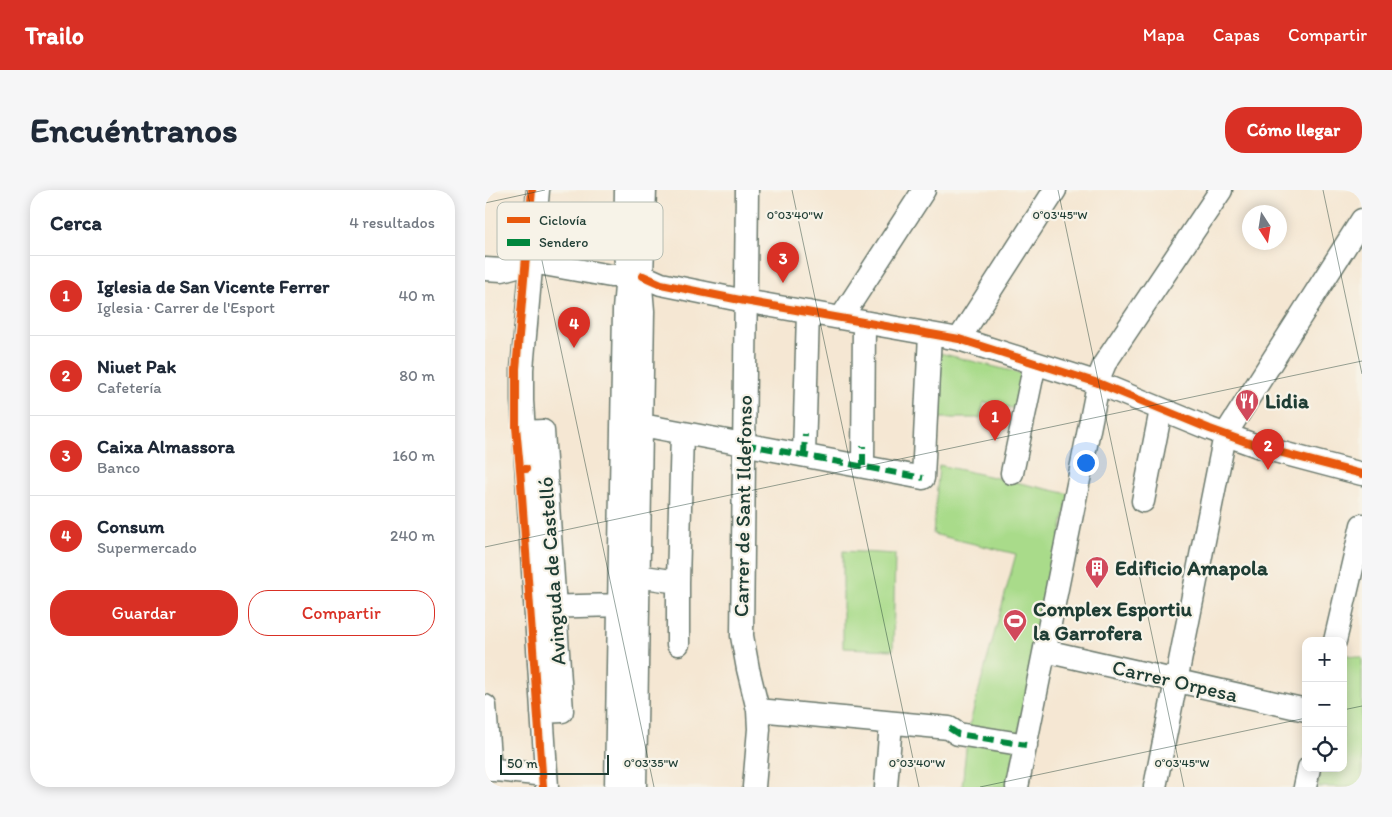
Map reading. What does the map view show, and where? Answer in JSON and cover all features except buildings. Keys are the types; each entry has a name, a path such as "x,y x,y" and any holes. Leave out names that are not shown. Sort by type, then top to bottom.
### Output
{"street":[{"name":"Carrer de Sant Ildefonso","path":"747,190 742,636 758,710 759,729 755,787"},
{"path":"841,318 924,190"},
{"path":"959,339 1055,190"},
{"path":"1017,787 1097,384 1105,363 1221,190"},
{"path":"1155,787 1225,435 1362,220"},
{"path":"628,260 635,280"},
{"path":"635,787 629,575 631,423 624,310 635,280 637,260"},
{"path":"485,269 502,270 532,262 959,339 1097,384 1260,447 1362,474"},
{"name":"Avinguda de Castelló","path":"532,262 522,369 524,432 543,431 545,607 562,711 542,712 547,781"},
{"path":"805,445 808,312"},
{"path":"863,456 864,322"},
{"path":"631,423 744,444 805,445 863,456 923,478 930,334"},
{"path":"1012,473 1035,363"},
{"path":"1143,501 1161,410"},
{"path":"678,644 682,433"},
{"path":"1336,637 1362,525"},
{"path":"629,575 678,582"},
{"path":"616,787 619,605 629,575"},
{"path":"545,607 619,605"},
{"name":"Carrer Orpesa","path":"1045,651 1302,709"},
{"path":"485,706 487,770 547,781"},
{"path":"758,710 949,728 958,734 1025,745"},
{"path":"886,787 891,723"},
{"path":"1305,787 1308,772"}],"green space":[{"path":"940,353 1023,374 1017,409 984,402 980,418 936,418"},
{"name":"Complex Esportiu la Garrofera","path":"939,465 1069,494 1007,787 962,787 968,730 1016,554 933,534"},
{"path":"843,551 895,554 893,650 843,648"},
{"path":"1347,655 1362,658 1362,787 1318,787 1320,772 1347,772"}],"marked path":[{"path":"804,455 805,434"},
{"path":"744,444 923,478"},
{"path":"863,446 863,466"},
{"path":"949,728 958,734 1026,745"}],"cycle path":[{"path":"531,202 532,190"},
{"path":"520,469 516,427 516,369 526,260"},
{"path":"643,276 661,284 745,301 959,339 1098,383 1210,429 1260,447 1362,474"},
{"path":"526,469 520,469 543,787"}],"place":[{"name":"Caixa Almassora","path":"783,283"},
{"name":"Consum","path":"574,348"},
{"name":"Lidia","path":"1247,422"},
{"name":"Iglesia de San Vicente Ferrer","path":"995,441"},
{"name":"Niuet Pak","path":"1268,470"},
{"name":"Edificio Amapola","path":"1097,589"},
{"name":"Complex Esportiu la Garrofera","path":"1015,642"}]}
